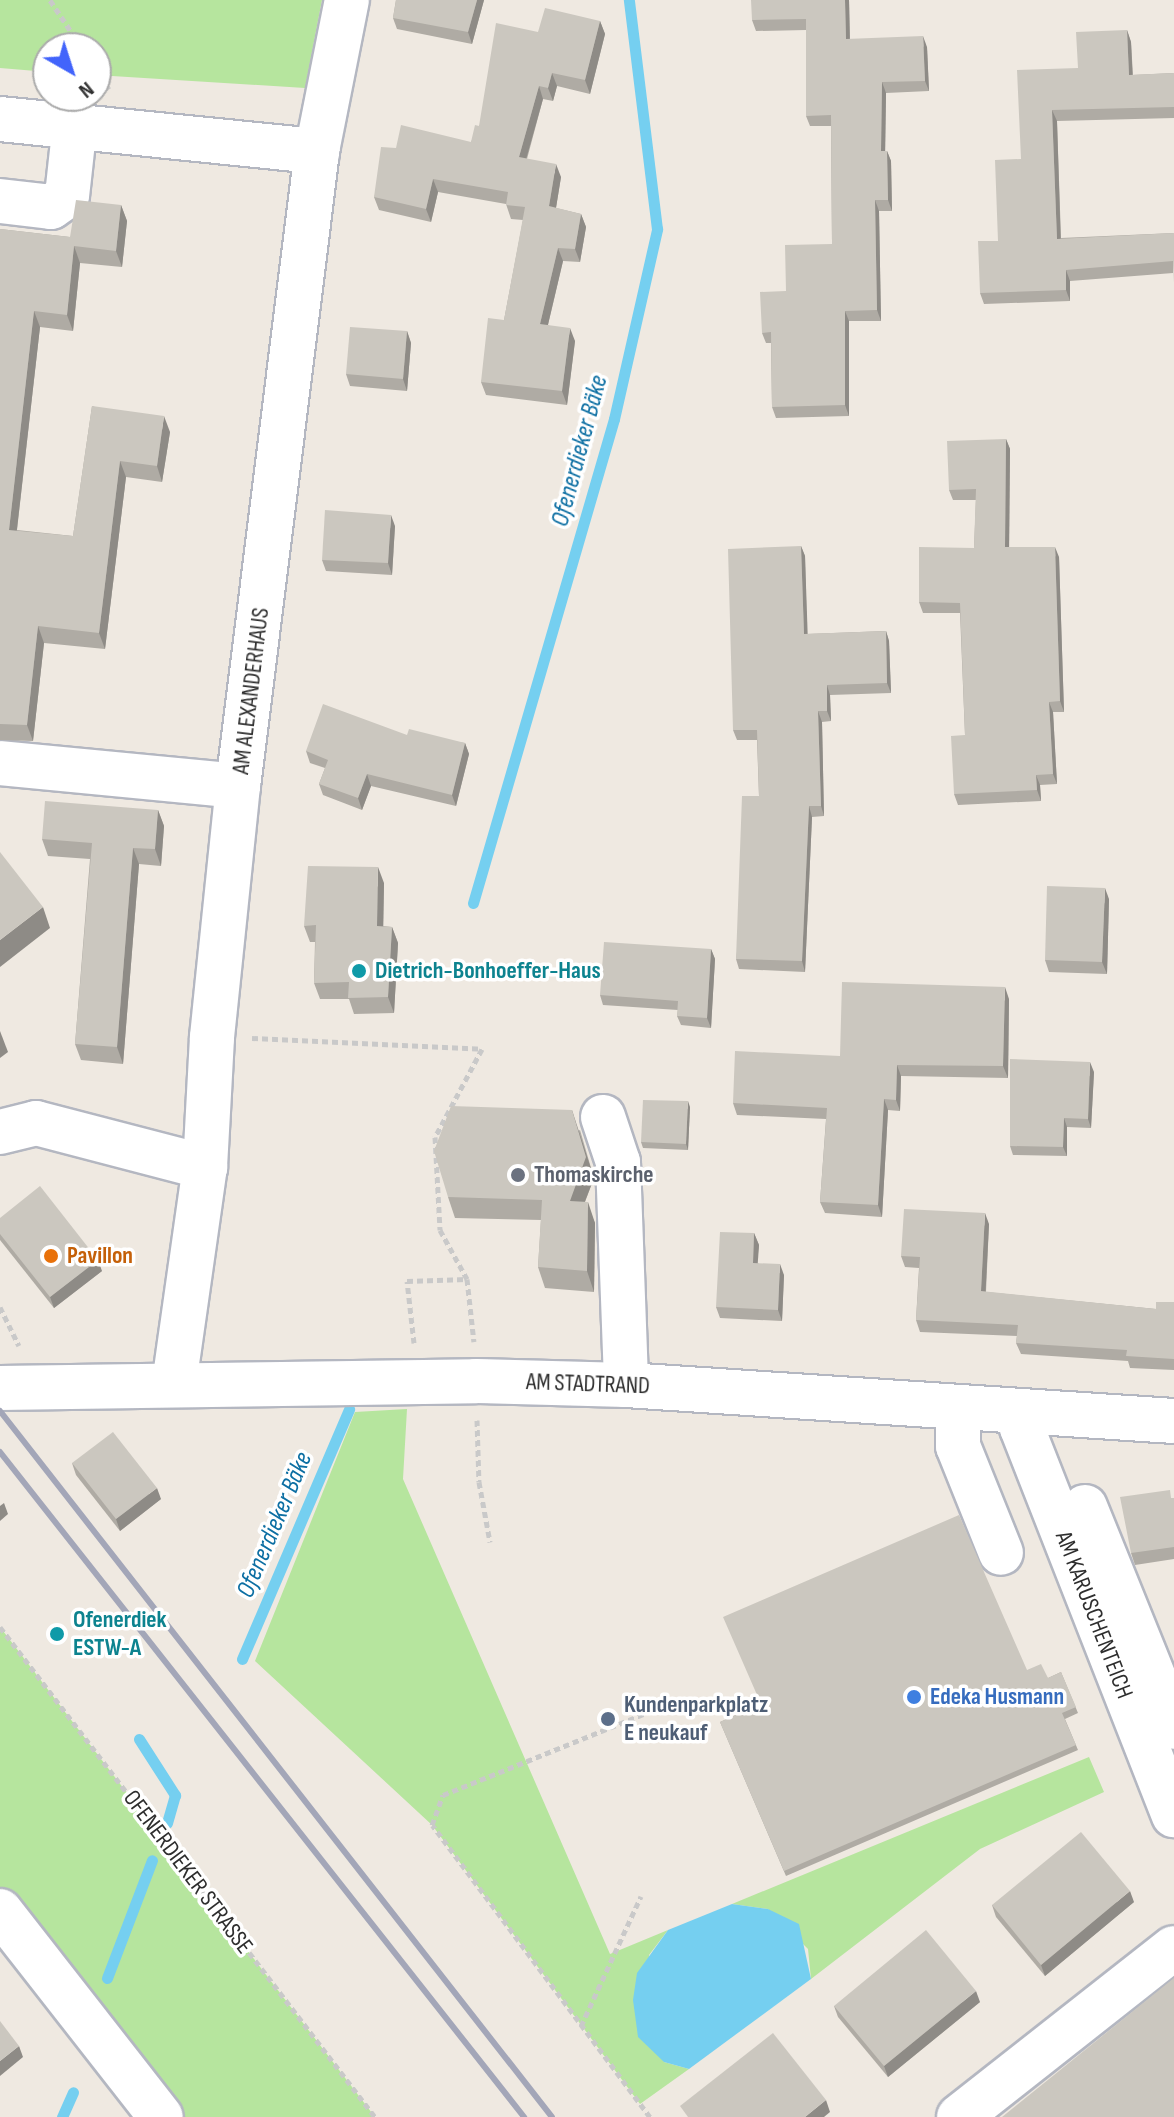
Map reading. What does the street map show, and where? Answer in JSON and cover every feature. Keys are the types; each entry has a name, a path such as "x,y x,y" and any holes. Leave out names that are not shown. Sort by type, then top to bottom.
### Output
{"street":[{"name":"AM ALEXANDERHAUS","path":"174,1384 205,1167 212,1037 238,786 317,151 347,0"},
{"path":"0,119 75,124 317,151"},
{"path":"0,201 51,207 67,196 75,124"},
{"path":"0,763 238,786"},
{"path":"603,1117 618,1162 626,1385"},
{"path":"0,1132 36,1123 205,1167"},
{"name":"AM STADTRAND","path":"12,1374 174,1384 476,1381 626,1385 1037,1415 1174,1421"},
{"path":"958,1409 958,1446 1001,1553"},
{"path":"1037,1415 1053,1430 1174,1727"},
{"name":"AM KARUSCHENTEICH","path":"1037,1415 1022,1428 1174,1815"},
{"path":"0,1911 161,2117"},
{"path":"959,2117 1174,1948"}],"path":[{"path":"50,0 71,32"},
{"path":"212,1037 482,1049 435,1137 440,1230 467,1279 474,1333"},
{"path":"414,1343 407,1281 467,1279"},
{"path":"0,1307 12,1374"},
{"path":"476,1381 479,1482 490,1542"},
{"name":"OFENERDIEKER STRASSE","path":"0,1627 375,2117"},
{"path":"650,2117 432,1825 443,1795 668,1704"},
{"path":"581,2026 641,1896"}],"green space":[{"path":"0,0 322,0 305,88 112,76 112,32 32,32 32,71 0,68"},
{"path":"407,1409 403,1479 610,1954 668,1930 649,1955 664,2062 689,2069 640,2104 432,1825 255,1661 355,1412"},
{"path":"0,1627 375,2117 161,2117 0,1911"},
{"path":"1089,1757 1104,1792 980,1849 811,1979 808,1949 768,1909 732,1904"}],"water":[{"path":"732,1904 768,1909 799,1924 811,1979 689,2069 664,2062 638,2037 633,2000 637,1973 668,1930"}],"building":[{"path":"396,0 477,0 468,32 393,18"},
{"path":"751,0 845,0 846,39 923,36 925,81 882,82 881,151 887,151 888,200 875,200 877,310 845,311 845,405 772,407 771,332 762,333 760,292 786,291 785,245 832,244 831,115 806,116 806,19 752,20"},
{"path":"545,8 600,21 585,80 552,73 548,88 539,86 519,157 556,164 549,206 581,214 575,249 558,248 540,324 570,328 562,391 481,382 488,318 504,320 525,207 506,205 508,192 433,179 426,209 374,197 381,147 396,148 401,125 471,142 475,125 479,126 496,23 538,32"},
{"path":"1127,30 1129,75 1174,73 1174,107 1052,110 1057,239 1174,233 1174,283 1173,261 1066,270 1066,290 980,293 978,241 998,241 995,160 1021,159 1017,70 1078,68 1076,32"},
{"path":"76,200 121,205 116,251 74,246 67,315 34,311 9,530 73,536 92,406 164,416 157,466 120,461 99,633 38,626 27,725 0,724 0,229 70,237"},
{"path":"350,327 407,331 403,379 346,374"},
{"path":"1006,439 1005,547 1055,547 1060,701 1049,702 1053,774 1036,775 1037,790 954,794 951,736 965,735 960,603 919,602 919,547 974,548 976,489 949,490 947,441"},
{"path":"325,510 391,515 388,563 322,560"},
{"path":"801,546 804,634 886,631 887,683 827,685 827,711 818,711 821,806 809,806 802,961 736,959 742,796 759,796 757,730 733,730 728,549"},
{"path":"323,704 407,735 409,729 465,743 452,795 367,774 358,798 319,784 328,760 306,751"},
{"path":"45,801 158,810 155,849 133,848 117,1047 75,1044 92,843 42,839"},
{"path":"0,852 43,907 0,940"},
{"name":"Dietrich-Bonhoeffer-Haus","path":"308,866 378,867 377,926 392,927 388,997 348,998 349,982 314,983 316,925 304,926"},
{"path":"1047,886 1105,888 1102,962 1045,960"},
{"path":"604,942 711,949 707,1018 677,1016 678,1001 600,995"},
{"path":"842,982 1005,987 1003,1066 897,1065 896,1100 884,1099 878,1205 820,1202 827,1108 733,1103 735,1051 840,1056"},
{"path":"1010,1059 1090,1062 1088,1119 1064,1118 1063,1147 1010,1146"},
{"path":"643,1100 688,1101 686,1144 641,1142"},
{"name":"Thomaskirche","path":"451,1106 572,1110 586,1157 570,1201 588,1202 587,1271 538,1267 542,1200 448,1197 434,1151"},
{"name":"Pavillon","path":"40,1186 98,1260 50,1297 0,1234 0,1218"},
{"path":"904,1209 985,1213 981,1291 1156,1309 1156,1302 1174,1302 1174,1359 1126,1356 1127,1350 1016,1343 1018,1325 916,1320 920,1257 901,1256"},
{"path":"720,1232 754,1233 753,1263 780,1264 778,1310 716,1307"},
{"path":"113,1432 157,1488 116,1519 72,1463"},
{"path":"1170,1490 1171,1498 1174,1498 1174,1547 1131,1553 1120,1497"},
{"name":"Edeka Husmann","path":"959,1515 1027,1670 1041,1664 1048,1678 1061,1672 1076,1707 1062,1713 1076,1745 784,1871 720,1722 761,1704 723,1617"},
{"path":"1081,1832 1130,1891 1041,1965 992,1905"},
{"path":"926,1930 976,1991 884,2066 834,2006"},
{"path":"1174,1978 1174,2117 1002,2117"},
{"path":"0,2021 19,2046 0,2061"},
{"path":"773,2033 826,2100 805,2117 688,2117 680,2106"}],"waterway":[{"name":"Ofenerdieker Bäke","path":"473,903 614,419 657,229 629,0"},
{"name":"Ofenerdieker Bäke","path":"242,1659 349,1409"},
{"name":"Ofenerdieker Bäke","path":"139,1739 175,1795 167,1823"},
{"name":"Ofenerdieker Bäke","path":"107,1978 152,1860"},
{"name":"Ofenerdieker Bäke","path":"62,2117 73,2092"}],"railway":[{"path":"0,1411 552,2117"},
{"path":"0,1452 524,2117"}],"place":[{"name":"Dietrich-Bonhoeffer-Haus","path":"359,971"},
{"name":"Thomaskirche","path":"518,1175"},
{"name":"Pavillon","path":"51,1256"},
{"name":"Ofenerdiek ESTW-A","path":"57,1634"},
{"name":"Edeka Husmann","path":"914,1697"},
{"name":"Kundenparkplatz E neukauf","path":"608,1719"}]}
